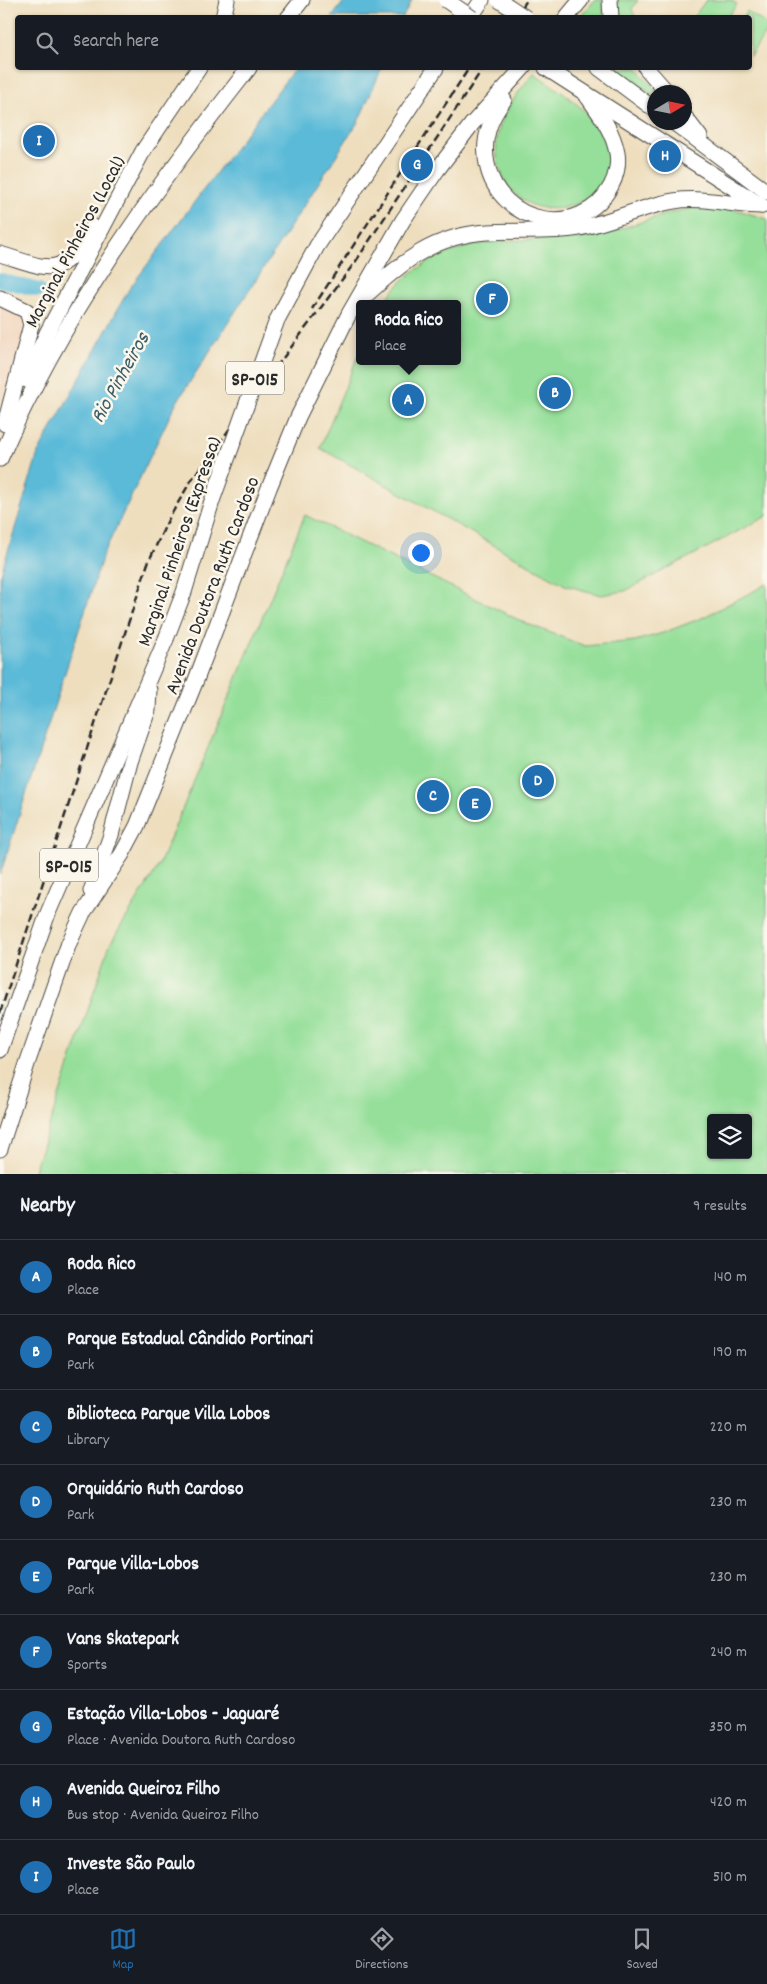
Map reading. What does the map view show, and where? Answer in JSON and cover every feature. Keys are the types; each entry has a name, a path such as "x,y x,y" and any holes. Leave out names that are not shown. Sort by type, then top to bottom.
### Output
{"highway":[{"path":"224,15 228,0"},
{"path":"290,15 302,0"},
{"path":"446,0 467,15"},
{"path":"473,15 482,0"},
{"path":"499,0 522,15"},
{"path":"569,15 582,0"},
{"path":"610,0 611,15"},
{"name":"Marginal Pinheiros (Local)","path":"0,441 5,424 47,333 143,151 198,70"},
{"path":"0,459 21,410 52,351 118,242 180,156 247,70"},
{"name":"Marginal Pinheiros (Expressa)","path":"0,1050 48,913 148,684 184,592 212,501 276,320 316,246 435,70"},
{"name":"Avenida Doutora Ruth Cardoso","path":"357,300 403,220 437,170 472,124 520,70"},
{"path":"521,70 515,86 493,117 486,134 485,151 489,176 495,187 508,203 525,214 549,219 578,216 598,204 614,181 618,157 614,142 609,128 587,96"},
{"path":"549,70 764,208"},
{"path":"602,70 647,104"},
{"path":"648,70 660,85"},
{"path":"692,128 704,145"},
{"path":"684,130 767,192"},
{"path":"0,254 50,269 65,262 88,235 129,168 143,151"},
{"path":"360,300 402,262 445,240 486,232 580,228 664,203 687,200 713,200 764,208"},
{"path":"0,298 27,311 31,325 5,424"},
{"name":"Avenida Doutora Ruth Cardoso","path":"0,1149 3,1130 52,991 82,913 122,854 137,826 287,443 356,302"},
{"path":"82,913 111,835 130,762 148,710 150,693 148,684"}],"shaded area":[{"path":"0,305 19,312 27,327 0,404"}],"green space":[{"path":"595,0 602,0 604,15 582,15"},
{"path":"617,0 638,0 632,9 634,15 618,15"},
{"path":"706,0 730,0 737,4 729,15 695,15"},
{"path":"747,11 767,25 767,31 752,53 752,15 744,15"},
{"path":"619,70 639,70 651,85 647,85 647,91"},
{"path":"534,73 567,96 589,116 595,124 607,150 607,173 596,191 578,203 557,209 535,206 515,194 501,172 497,158 496,144 503,119 517,95"},
{"path":"709,206 734,209 767,219 767,516 625,591 601,595 565,585 320,448 356,360 356,365 461,365 461,300 387,300 406,277 420,267 436,258 470,246 504,241 566,239 603,234 682,210"},
{"path":"305,515 525,623 585,646 635,641 663,633 704,617 767,584 767,1174 33,1174 110,944 159,865"}],"water":[{"path":"345,0 412,0 404,15 334,15"},
{"name":"Rio Pinheiros","path":"293,70 381,70 358,122 175,405 103,555 0,875 0,577 38,453 129,289"}],"waterway":[{"path":"0,280 39,290"}],"railway":[{"path":"503,15 513,0"},
{"path":"517,15 527,0"},
{"path":"312,309 468,70"},
{"path":"0,1013 148,563 168,520 192,479 356,261 482,70"}],"place":[{"name":"Investe São Paulo","path":"39,141"},
{"name":"Avenida Queiroz Filho","path":"665,156"},
{"name":"Estação Villa-Lobos - Jaguaré","path":"417,165"},
{"name":"Vans Skatepark","path":"492,299"},
{"name":"Parque Estadual Cândido Portinari","path":"555,393"},
{"name":"Roda Rico","path":"408,400"},
{"name":"Orquidário Ruth Cardoso","path":"538,781"},
{"name":"Biblioteca Parque Villa Lobos","path":"433,796"},
{"name":"Parque Villa-Lobos","path":"475,804"}]}
